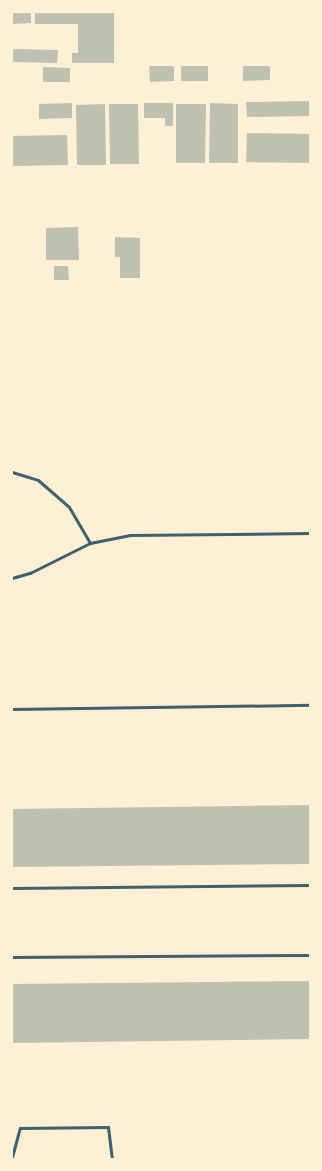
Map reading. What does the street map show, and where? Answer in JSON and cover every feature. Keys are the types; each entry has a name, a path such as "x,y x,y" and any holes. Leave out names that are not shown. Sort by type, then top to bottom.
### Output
{"lane":[{"path":"12,472 38,480 69,506 90,543"},
{"path":"12,578 30,572 90,543 130,535 310,533"},
{"path":"12,709 310,705"},
{"path":"12,888 310,884"},
{"path":"12,958 310,956"},
{"path":"12,1157 20,1128 108,1127 112,1159"}],"building":[{"path":"12,12 31,12 31,23 12,24"},
{"path":"35,12 114,12 114,63 72,63 72,53 78,53 78,24 35,24"},
{"path":"12,49 58,50 57,63 12,62"},
{"path":"149,66 174,66 174,81 150,82"},
{"path":"181,66 208,66 208,81 181,81"},
{"path":"243,66 270,66 270,80 243,81"},
{"path":"43,67 70,68 70,82 43,82"},
{"path":"310,101 310,116 247,117 246,102"},
{"path":"72,103 72,118 39,119 39,104"},
{"path":"144,103 173,103 173,126 165,126 165,118 144,118"},
{"path":"210,103 238,104 238,163 209,163"},
{"path":"105,104 106,165 77,165 76,105"},
{"path":"109,104 138,104 139,164 110,164"},
{"path":"176,104 206,104 205,163 176,163"},
{"path":"247,133 310,134 310,163 246,162"},
{"path":"67,135 68,165 12,166 12,136"},
{"path":"78,227 79,260 46,260 46,228"},
{"path":"115,237 140,238 140,278 120,278 120,257 115,257"},
{"path":"54,266 68,266 69,280 54,280"},
{"path":"310,805 310,864 12,867 12,809"},
{"path":"310,981 310,1039 12,1043 12,984"}]}
